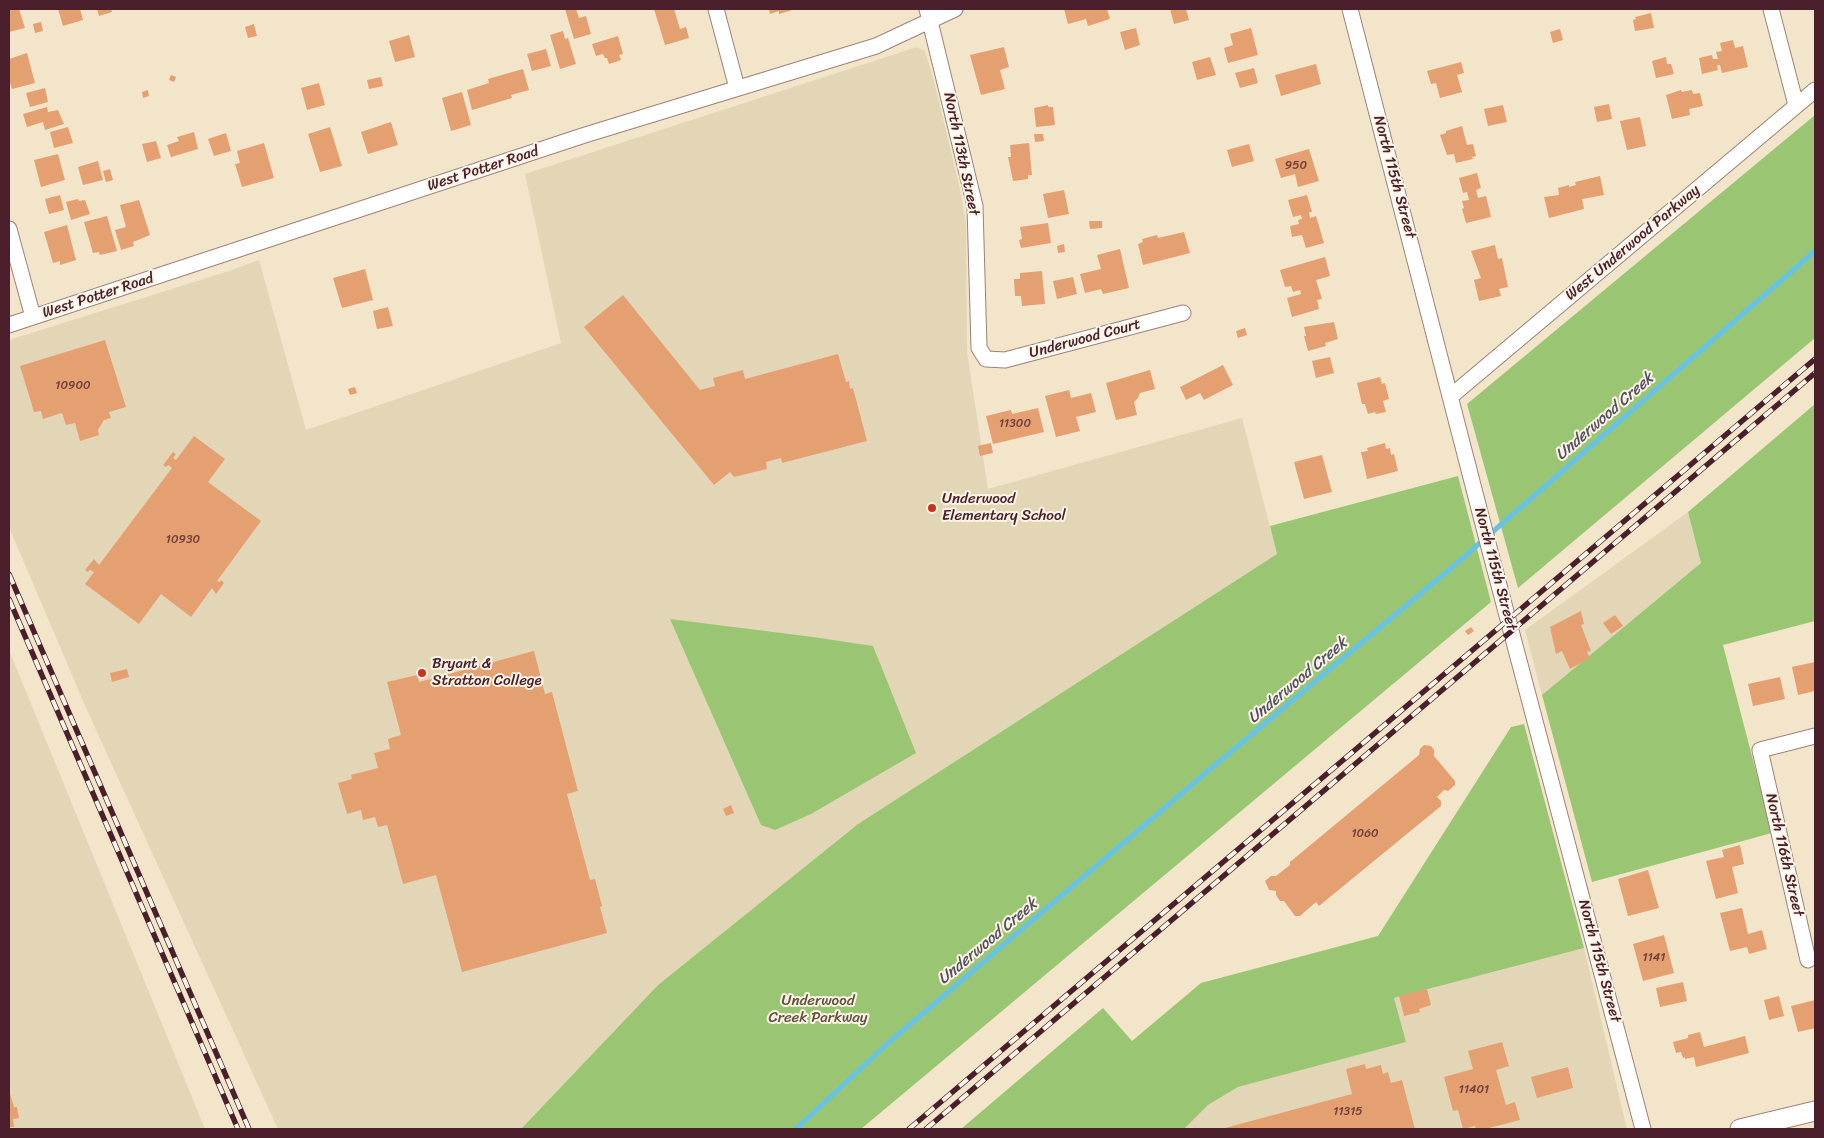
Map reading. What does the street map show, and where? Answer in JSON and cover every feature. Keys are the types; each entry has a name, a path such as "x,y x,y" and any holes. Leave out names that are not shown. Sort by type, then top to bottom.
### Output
{"street":[{"path":"716,9 737,88"},
{"name":"West Potter Road","path":"9,325 567,141 876,46 928,15 955,9"},
{"name":"North 115th Street","path":"1350,9 1491,555 1644,1129"},
{"path":"1771,9 1796,105"},
{"name":"North 113th Street","path":"928,15 975,206 979,348 986,359"},
{"name":"West Underwood Parkway","path":"1450,397 1815,90"},
{"path":"9,229 33,317"},
{"name":"Underwood Court","path":"986,359 1005,360 1183,313"},
{"name":"North 116th Street","path":"1808,960 1760,750 1815,736"},
{"path":"1740,1129 1815,1111"}],"shaded area":[{"path":"917,47 925,51 934,81 960,189 966,224 967,352 988,489 1242,418 1277,554 858,824 658,985 521,1129 278,1129 86,708 9,527 9,340 259,260 306,430 561,343 525,174"},
{"path":"1688,512 1701,563 1542,695 1525,630"},
{"path":"9,650 205,1129 9,1129"},
{"path":"1584,948 1627,1129 1184,1129 1208,1105 1238,1087 1405,1042 1394,998"}],"green space":[{"path":"1815,115 1815,338 1518,588 1467,404"},
{"path":"1815,404 1815,621 1723,645 1772,833 1592,882 1542,695 1701,563 1688,512"},
{"name":"Underwood Creek Parkway","path":"1458,476 1491,602 861,1129 521,1129 658,985 858,824 1277,554 1270,526"},
{"path":"670,619 873,646 916,753 811,814 775,830 761,825"},
{"path":"1524,724 1584,948 1394,998 1406,1042 1238,1087 1208,1105 1184,1129 961,1129 1103,1008 1132,1041 1201,983 1378,936 1511,727"}],"building":[{"path":"19,9 25,28 9,32 9,10"},
{"path":"58,9 80,9 83,20 63,26"},
{"path":"97,9 111,9 112,12 99,16"},
{"path":"565,9 576,9 579,18 586,16 591,34 574,39"},
{"path":"654,9 674,9 680,29 686,27 689,38 665,45"},
{"path":"769,9 796,9 779,14 779,11 770,14"},
{"path":"1064,9 1107,9 1110,19 1088,26 1086,19 1068,24"},
{"path":"1170,9 1186,9 1189,20 1174,24"},
{"path":"1651,13 1654,28 1635,31 1633,20 1636,19 1635,17"},
{"path":"41,22 43,31 35,33 33,24"},
{"path":"254,24 257,36 248,38 245,27"},
{"path":"1136,28 1140,45 1125,50 1120,32"},
{"path":"1251,28 1258,55 1228,63 1224,48 1233,45 1230,34"},
{"path":"1560,29 1563,40 1553,43 1550,32"},
{"path":"563,31 565,39 568,38 576,64 560,69 550,35"},
{"path":"409,35 415,57 395,62 389,41"},
{"path":"618,36 623,54 619,55 621,60 609,64 603,54 596,56 592,44"},
{"path":"1733,40 1735,48 1743,46 1748,67 1722,73 1720,65 1717,65 1718,70 1702,74 1699,58 1712,55 1713,59 1718,59 1716,52 1722,51 1720,43"},
{"path":"1004,47 1009,67 1000,70 1005,89 981,95 970,55"},
{"path":"546,49 551,66 532,71 527,54"},
{"path":"27,53 35,83 12,89 9,79 9,59"},
{"path":"1210,57 1216,75 1197,80 1192,62"},
{"path":"1666,57 1667,64 1671,64 1674,74 1656,78 1652,61"},
{"path":"1461,62 1464,73 1457,75 1462,92 1440,98 1436,83 1431,84 1427,71"},
{"path":"1316,64 1321,84 1281,96 1275,75"},
{"path":"1254,68 1258,83 1240,88 1235,73"},
{"path":"523,69 529,90 511,95 512,98 472,110 467,90 489,83 488,79"},
{"path":"171,75 176,77 174,82 169,80"},
{"path":"381,77 383,86 369,89 367,80"},
{"path":"319,83 325,105 307,110 301,88"},
{"path":"45,88 48,102 30,107 26,93"},
{"path":"148,90 149,96 143,98 142,92"},
{"path":"1681,90 1682,92 1692,90 1693,94 1700,93 1703,106 1689,109 1690,115 1672,119 1666,95"},
{"path":"462,92 471,125 451,131 442,98"},
{"path":"1609,104 1612,119 1597,122 1594,107"},
{"path":"1048,105 1048,107 1053,107 1055,125 1036,127 1034,108"},
{"path":"1503,105 1507,122 1488,126 1484,109"},
{"path":"47,107 48,112 58,110 64,124 45,130 43,122 27,127 23,114"},
{"path":"1640,117 1646,146 1627,150 1620,121"},
{"path":"391,122 398,145 368,154 361,132"},
{"path":"1462,126 1467,145 1473,144 1476,156 1472,157 1473,159 1456,163 1454,154 1447,155 1440,135"},
{"path":"68,127 73,143 54,148 50,132"},
{"path":"330,127 342,166 320,172 308,134"},
{"path":"194,132 198,149 171,157 167,145 179,141 177,137"},
{"path":"226,133 231,151 214,156 208,139"},
{"path":"1034,134 1043,134 1044,141 1035,142"},
{"path":"156,141 161,158 147,162 142,144"},
{"path":"264,143 274,178 242,187 235,164 240,163 237,151"},
{"path":"1029,143 1032,175 1028,175 1028,179 1013,181 1008,157 1011,157 1010,145"},
{"path":"1249,144 1254,161 1232,167 1227,150"},
{"path":"1309,149 1319,181 1298,187 1295,174 1281,178 1275,159"},
{"path":"58,154 65,180 41,187 34,160"},
{"path":"98,161 103,180 83,185 78,167"},
{"path":"110,169 113,180 106,182 103,171"},
{"path":"1477,173 1481,188 1476,190 1478,198 1486,196 1491,217 1466,223 1462,201 1469,200 1467,192 1463,193 1459,178"},
{"path":"1600,176 1604,195 1582,199 1584,209 1549,218 1544,197 1559,195 1558,188 1576,185 1575,182"},
{"path":"1064,190 1069,214 1048,218 1043,194"},
{"path":"60,195 64,210 49,214 45,199"},
{"path":"1307,195 1312,212 1309,212 1310,218 1316,216 1324,243 1306,248 1302,235 1292,237 1290,226 1299,224 1298,220 1302,219 1301,215 1293,217 1288,200"},
{"path":"78,199 79,201 85,200 90,214 71,220 66,202"},
{"path":"139,200 150,235 133,242 134,246 121,250 115,230 126,227 120,205"},
{"path":"107,216 117,251 100,255 99,252 93,253 84,222"},
{"path":"1089,221 1102,221 1102,228 1090,229"},
{"path":"1048,223 1051,243 1021,248 1019,240 1022,239 1020,227"},
{"path":"67,225 76,260 60,265 60,261 53,263 44,232"},
{"path":"1184,232 1190,253 1143,265 1138,244 1143,242 1142,239 1157,235 1158,238"},
{"path":"1064,244 1065,252 1058,253 1057,246"},
{"path":"1495,245 1498,259 1502,258 1508,287 1499,289 1501,296 1479,301 1474,280 1481,278 1471,251"},
{"path":"1120,249 1129,288 1103,294 1101,289 1085,293 1080,274 1101,269 1097,255"},
{"path":"1325,257 1330,276 1316,280 1322,299 1317,300 1319,309 1292,317 1287,298 1301,294 1300,290 1293,292 1291,286 1285,287 1280,270"},
{"path":"365,269 373,300 342,308 333,278"},
{"path":"1042,271 1045,304 1022,306 1021,296 1015,296 1014,279 1020,279 1020,273"},
{"path":"1073,277 1077,294 1057,299 1053,281"},
{"path":"623,295 700,390 715,386 713,378 743,370 745,379 838,354 846,382 849,381 850,389 853,388 867,441 782,463 781,458 766,462 767,469 734,477 730,472 714,485 584,327"},
{"path":"388,307 393,326 377,329 373,311"},
{"path":"1334,322 1338,339 1325,343 1326,346 1308,351 1304,327"},
{"path":"1245,328 1247,335 1238,338 1236,331"},
{"path":"105,340 126,407 109,412 111,418 104,420 98,430 99,435 80,441 75,423 66,425 62,413 43,419 41,411 34,412 20,366"},
{"path":"1330,357 1334,373 1316,378 1312,361"},
{"path":"1223,365 1233,385 1204,400 1200,393 1186,400 1180,387"},
{"path":"1150,370 1155,389 1140,393 1134,402 1137,415 1116,420 1106,383"},
{"path":"1380,377 1382,384 1385,383 1389,399 1383,401 1386,412 1368,414 1365,404 1362,404 1357,383"},
{"path":"355,387 357,393 350,395 348,389"},
{"path":"1069,390 1071,398 1091,393 1096,412 1076,417 1080,431 1056,437 1045,396"},
{"path":"1038,408 1044,432 993,444 986,416 1011,410 1012,414"},
{"path":"194,436 225,459 208,482 261,521 217,581 220,582 221,580 224,583 216,594 212,588 191,617 161,594 139,624 85,584 94,572 85,570 94,559 99,565 172,468 168,465 166,467 163,465 173,452 176,454 173,458 176,460"},
{"path":"991,443 993,453 980,456 978,446"},
{"path":"1385,443 1386,449 1390,448 1391,455 1394,454 1398,471 1367,479 1361,452 1368,451 1367,448"},
{"path":"1322,455 1332,492 1304,499 1294,462"},
{"path":"1581,611 1584,624 1581,625 1591,651 1587,652 1590,658 1570,669 1562,651 1556,654 1550,627"},
{"path":"1615,615 1623,626 1611,634 1603,623"},
{"path":"1471,627 1474,631 1468,635 1465,631"},
{"path":"534,651 545,694 552,692 578,791 567,794 590,880 595,879 607,933 462,972 436,875 403,884 387,825 378,827 375,817 363,820 361,810 347,814 338,783 352,779 351,775 378,768 374,753 390,749 388,739 401,735 387,682 417,675 419,682"},
{"path":"1815,662 1815,691 1798,695 1792,667"},
{"path":"127,669 129,677 112,682 110,673"},
{"path":"1780,677 1785,699 1753,706 1748,684"},
{"path":"1424,745 1431,746 1434,750 1434,756 1455,781 1455,785 1448,791 1444,790 1437,797 1441,801 1441,806 1319,906 1316,902 1300,916 1295,916 1284,901 1280,901 1276,891 1269,890 1265,881 1271,876 1276,876 1290,865 1290,862 1419,755 1420,749"},
{"path":"731,805 734,813 726,816 723,809"},
{"path":"1740,845 1744,864 1732,867 1738,893 1716,899 1706,861 1724,857 1722,850"},
{"path":"1648,870 1659,908 1628,916 1618,879"},
{"path":"1742,908 1748,934 1762,930 1767,949 1749,954 1747,947 1730,951 1720,913"},
{"path":"1664,935 1674,973 1643,981 1633,944"},
{"path":"1683,982 1687,1001 1660,1007 1656,988"},
{"path":"1427,989 1431,1005 1419,1009 1420,1012 1404,1016 1399,996"},
{"path":"1779,996 1784,1016 1769,1020 1764,1000"},
{"path":"1815,1000 1815,1028 1798,1032 1791,1006"},
{"path":"1700,1032 1704,1047 1745,1036 1749,1053 1696,1067 1694,1057 1685,1059 1681,1052 1676,1053 1673,1042"},
{"path":"1502,1042 1509,1066 1496,1070 1506,1105 1515,1102 1520,1120 1485,1129 1476,1129 1475,1126 1463,1129 1458,1110 1453,1111 1444,1077 1473,1069 1468,1051"},
{"path":"1365,1064 1366,1069 1381,1065 1383,1074 1388,1072 1391,1083 1402,1080 1415,1129 1221,1129 1352,1094 1346,1069"},
{"path":"1568,1067 1573,1088 1537,1098 1531,1077"},
{"path":"9,1090 14,1107 17,1107 19,1118 13,1119 14,1127 9,1127"}],"waterway":[{"name":"Underwood Creek","path":"796,1129 887,1044 1215,765 1450,569 1815,251"}],"railway":[{"path":"909,1129 1815,359"},
{"path":"926,1129 1815,373"},
{"path":"9,574 249,1129"},
{"path":"9,599 238,1129"}],"place":[{"name":"Underwood Elementary School","path":"932,508"},
{"name":"Bryant & Stratton College","path":"422,673"}]}
